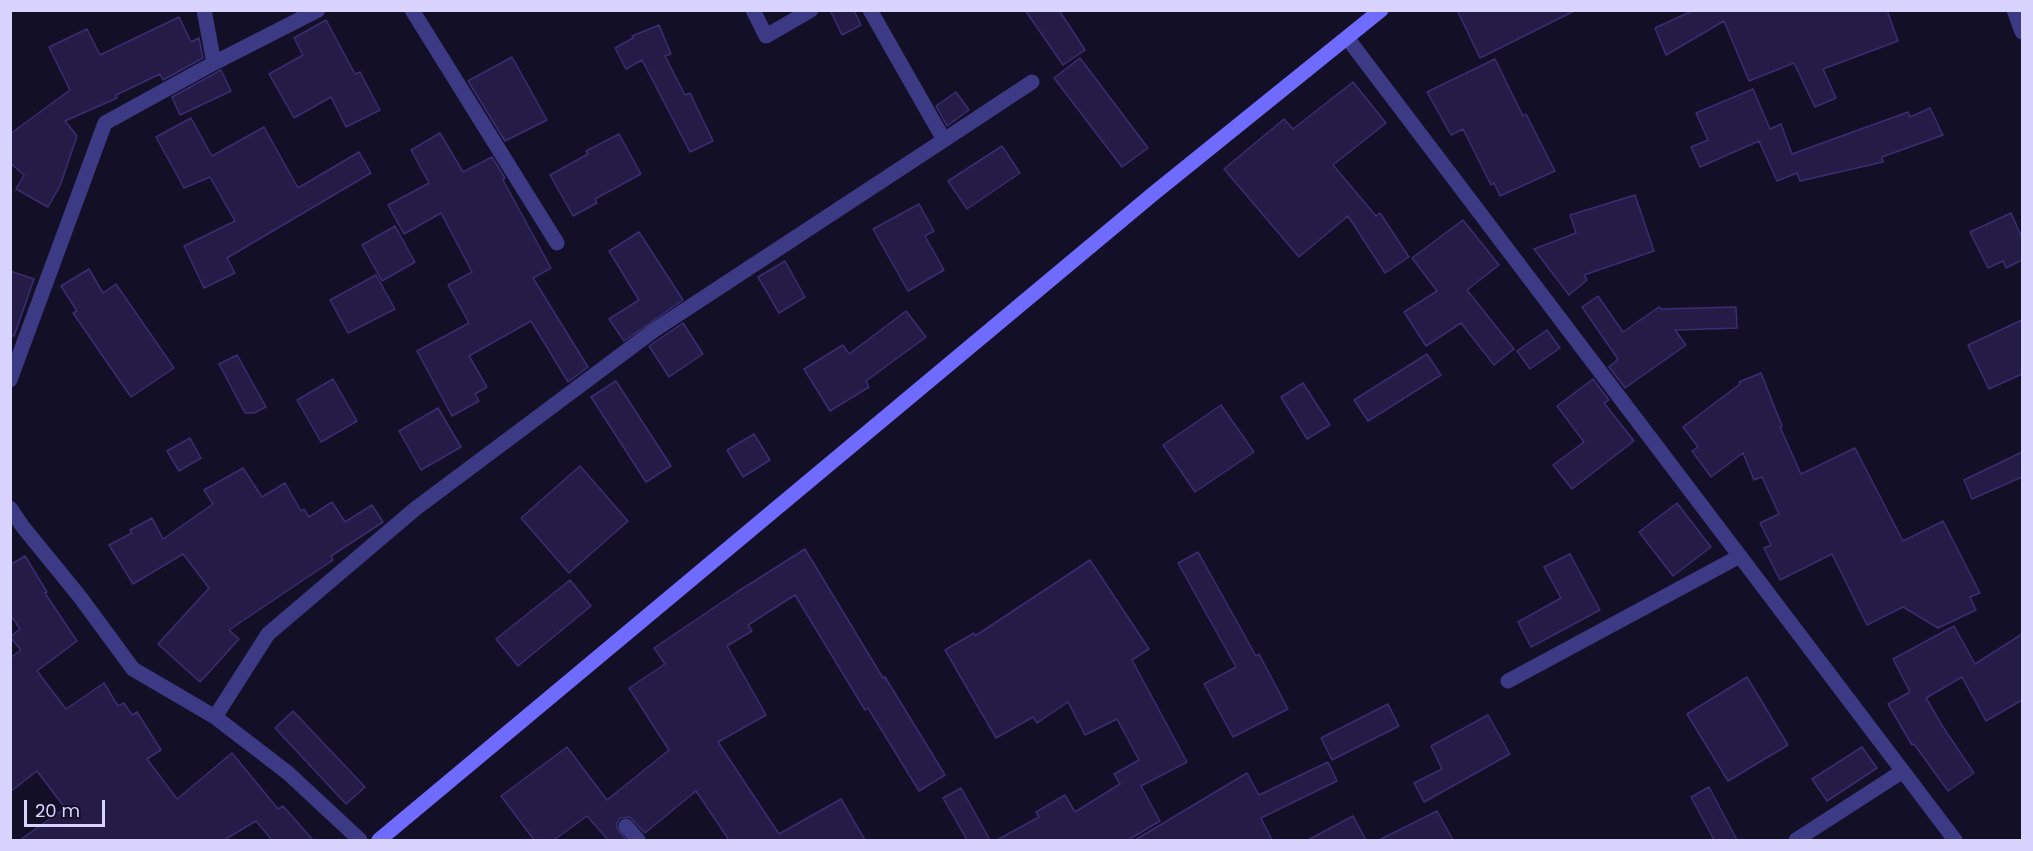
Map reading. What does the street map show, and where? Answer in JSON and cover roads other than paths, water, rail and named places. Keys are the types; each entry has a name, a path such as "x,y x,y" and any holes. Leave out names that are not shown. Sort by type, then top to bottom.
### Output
{"street":[{"path":"204,10 214,63"},
{"path":"10,380 105,123 214,63 318,10"},
{"path":"412,10 557,243"},
{"path":"753,10 766,36 811,10"},
{"path":"870,10 944,140"},
{"path":"379,840 1153,194 1348,39 1381,10"},
{"path":"2014,10 2022,32"},
{"path":"1348,39 1955,840"},
{"path":"215,717 268,634 415,509 653,331 1032,82"},
{"path":"10,508 133,669 215,717 288,772 360,840"},
{"path":"1508,681 1740,556"},
{"path":"1796,840 1903,771"},
{"path":"626,826 638,840"}]}
